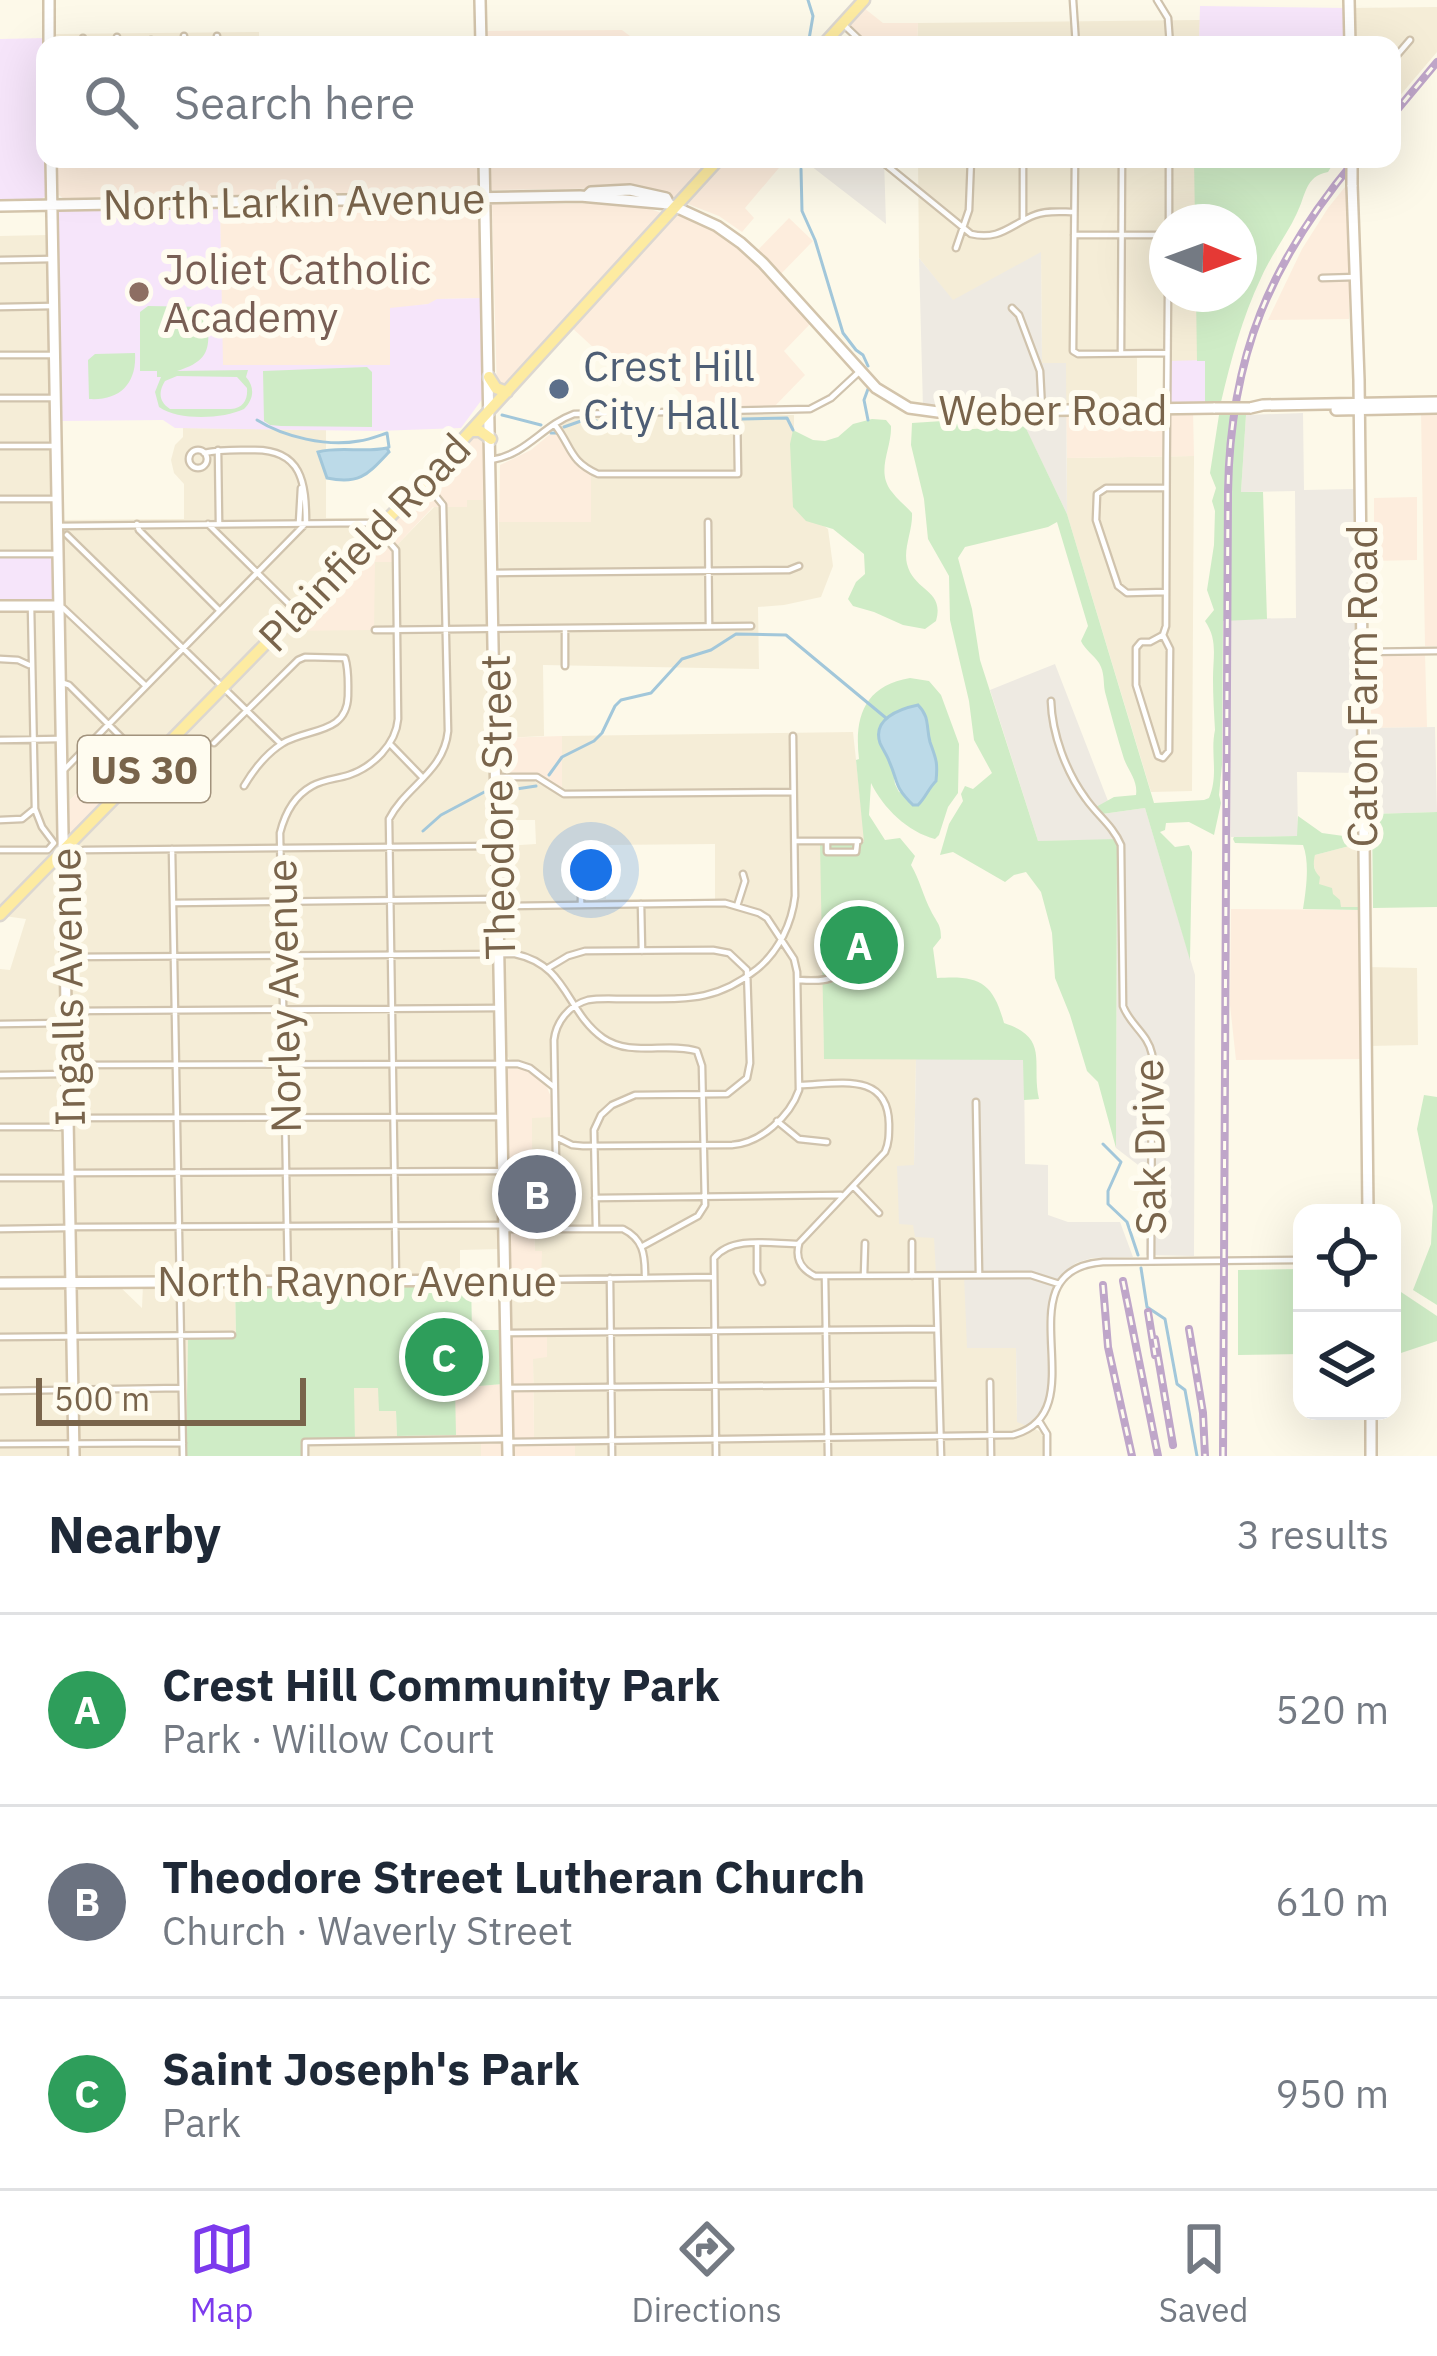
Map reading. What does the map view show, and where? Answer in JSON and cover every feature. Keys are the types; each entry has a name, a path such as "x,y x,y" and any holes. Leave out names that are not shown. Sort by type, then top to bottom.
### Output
{"main road":[{"path":"49,0 49,36"},
{"path":"481,0 481,36"},
{"path":"831,36 864,0"},
{"path":"1349,0 1350,36"},
{"name":"Ingalls Avenue","path":"51,168 60,682 71,852 66,957 74,1450"},
{"name":"Theodore Street","path":"484,168 508,1456"},
{"name":"Plainfield Road","path":"3,907 71,852 222,688 424,482 710,168"},
{"name":"Caton Farm Road","path":"1352,168 1368,1204"},
{"name":"North Larkin Avenue","path":"0,206 587,196 629,190 666,198 741,243 859,372"},
{"name":"Weber Road","path":"859,372 891,399 924,412 1437,405"},
{"path":"489,377 496,388 507,392"},
{"path":"471,431 491,439"},
{"path":"0,606 58,606"},
{"name":"North Raynor Avenue","path":"0,1283 506,1280"},
{"path":"1371,1420 1371,1456"}],"street":[{"path":"1073,0 1075,36"},
{"path":"1157,0 1168,18 1169,36"},
{"path":"842,23 856,36"},
{"path":"1401,50 1410,40"},
{"path":"891,168 971,234 999,235 1036,214 1074,212"},
{"path":"956,248 971,197 971,168"},
{"path":"1023,168 1023,221"},
{"path":"1075,168 1075,352 1167,353"},
{"path":"1121,168 1121,354"},
{"path":"1168,204 1169,168"},
{"path":"1074,235 1149,235"},
{"path":"0,260 53,259"},
{"path":"1322,278 1356,277"},
{"path":"0,307 53,306"},
{"path":"1012,308 1040,371 1042,410"},
{"path":"1163,635 1170,649 1169,751 1163,758 1157,756 1136,685 1136,648 1163,635 1166,626 1168,312"},
{"path":"0,355 54,355"},
{"path":"491,460 513,455 574,414 810,409 831,398 859,372"},
{"path":"0,398 55,398"},
{"path":"554,424 579,464 598,474 738,474 737,411"},
{"path":"0,446 56,446"},
{"path":"218,450 219,524"},
{"path":"63,771 302,524 302,490 292,460 277,451 204,453"},
{"path":"396,1280 392,813 439,762 447,741 443,505 424,482"},
{"path":"1164,488 1106,488 1097,494 1095,512 1118,586 1127,592 1166,592"},
{"path":"0,499 57,499"},
{"path":"708,522 709,626"},
{"path":"57,526 368,523 396,550 398,719 390,744 424,778"},
{"path":"137,524 219,610"},
{"path":"208,524 297,612"},
{"path":"68,536 280,744"},
{"path":"0,554 58,554"},
{"path":"493,573 789,570 799,566"},
{"path":"0,850 48,850 53,843 34,809 31,606"},
{"path":"58,606 146,686"},
{"path":"375,630 751,626"},
{"path":"565,629 565,665"},
{"path":"1361,652 1437,651"},
{"path":"214,743 298,660 345,658 348,705 340,721 280,744 244,786"},
{"path":"0,659 32,667"},
{"path":"60,682 149,765"},
{"name":"Sak Drive","path":"1051,700 1053,724 1067,765 1121,845 1124,1006 1152,1054 1151,1261"},
{"path":"0,1178 554,1165 555,1029 566,1013 590,1000 706,997 724,991 764,964 782,938 794,909 793,736"},
{"path":"0,740 62,739"},
{"name":"Norley Avenue","path":"288,1281 279,848 284,817 301,794 321,782 363,769 390,744"},
{"path":"497,777 537,777 564,794 794,792"},
{"path":"22,819 34,809"},
{"path":"0,820 22,819 42,827"},
{"path":"795,841 858,841"},
{"path":"71,852 498,846"},
{"path":"172,849 183,1456"},
{"path":"580,904 581,872"},
{"path":"737,906 743,874"},
{"path":"173,903 717,902 764,915 794,959 798,980 800,1084 793,1105 763,1135 743,1144 594,1146 572,1145 556,1137"},
{"path":"641,904 641,951"},
{"path":"798,980 822,981 838,974 843,966 842,945"},
{"path":"548,968 579,952 720,950 741,963 748,976 749,1073 730,1093 635,1095 612,1105 596,1123 596,1228"},
{"path":"66,957 500,954 526,957 548,968 595,1031 614,1044 698,1051 705,1205 698,1216 643,1246"},
{"path":"0,1024 175,1011 501,1008"},
{"path":"0,1075 176,1064 502,1064 530,1068 554,1087"},
{"path":"800,1084 873,1088 886,1103 888,1148 799,1244 802,1267 814,1276 1031,1275 1059,1284"},
{"path":"976,1102 979,1274"},
{"path":"0,1126 177,1118 502,1117"},
{"path":"777,1121 799,1139 826,1142"},
{"path":"853,1186 879,1213"},
{"path":"595,1198 843,1195"},
{"path":"0,1229 623,1229 643,1246 645,1278"},
{"path":"912,1242 912,1276"},
{"path":"757,1244 757,1272 762,1282"},
{"path":"716,1456 714,1258 725,1246 799,1244"},
{"path":"865,1244 865,1276"},
{"path":"304,1456 304,1442 1023,1432 1047,1409 1051,1305 1059,1284 1075,1269 1093,1263 1293,1260"},
{"path":"936,1275 940,1456"},
{"path":"825,1276 827,1456"},
{"name":"North Raynor Avenue","path":"506,1280 713,1277"},
{"path":"610,1278 612,1456"},
{"path":"506,1334 937,1329"},
{"path":"0,1337 232,1335"},
{"path":"990,1382 991,1456"},
{"path":"507,1388 938,1384"},
{"path":"0,1391 182,1388"},
{"path":"1039,1421 1047,1435 1047,1456"},
{"path":"405,1441 405,1456"},
{"path":"0,1444 74,1450 183,1443"}],"shaded area":[{"path":"1200,6 1346,8 1347,36 1199,36"},
{"path":"1437,7 1437,52 1401,94 1401,36 1353,36 1352,8"},
{"path":"864,8 883,23 918,23 917,36 859,36 847,26"},
{"path":"1200,20 1199,36 917,36 918,23"},
{"path":"622,30 630,36 486,36 486,31"},
{"path":"259,32 259,36 53,36"},
{"path":"36,38 36,168 47,168 47,195 40,200 0,201 0,39"},
{"path":"55,168 479,168 479,186 473,193 64,199 56,193"},
{"path":"490,168 709,168 679,201 632,188 491,190"},
{"path":"721,168 779,168 745,208 754,218 742,232 719,216 688,204"},
{"path":"814,168 884,168 886,224"},
{"path":"918,168 1199,168 1198,204 1149,204 1149,312 1197,312 1197,361 1137,354 1137,409 1066,409 1042,363 1041,253 953,301 919,258"},
{"path":"1349,182 1349,319 1268,320 1302,249"},
{"path":"632,203 662,213 497,394 492,204"},
{"path":"476,204 482,298 438,299 390,309 391,365 222,365 220,208"},
{"name":"Joliet Catholic Academy","path":"220,207 223,365 390,365 390,308 437,299 482,298 483,398 461,428 175,428 163,420 60,421 58,212"},
{"path":"676,209 700,218 754,254 789,218 813,241 776,279 813,321 784,351 805,375 771,410 699,411 641,356 622,374 569,325"},
{"path":"48,235 55,599 0,603 0,236"},
{"path":"1041,252 1042,363 1066,363 1067,514 1016,408 923,408 919,258 953,300"},
{"path":"1205,360 1205,407 1169,408 1168,361"},
{"path":"1193,410 1194,456 1067,458 1066,411"},
{"path":"1437,411 1437,646 1425,646 1421,412"},
{"path":"585,413 794,415 794,503 828,529 833,566 821,597 758,607 759,669 543,665 544,736 501,738 499,522 590,522 579,457 561,425"},
{"path":"1303,413 1304,490 1355,489 1359,773 1297,772 1298,836 1231,837 1229,619 1296,618 1295,491 1241,492 1246,415"},
{"path":"561,425 579,457 591,467 591,522 499,522 500,465 531,450"},
{"path":"183,428 326,430 326,518 366,518 376,524 147,759 128,742 67,803 60,520 184,519 184,484 171,460"},
{"path":"479,432 487,432 488,500 467,500 467,507 433,507 397,545 395,562 375,562 374,630 282,631"},
{"path":"1194,456 1192,791 1151,792 1067,514 1067,458"},
{"path":"1417,497 1417,560 1374,561 1374,498"},
{"path":"467,500 488,500 501,1249 460,1250 460,1275 77,1277 69,851 282,631 397,545 434,507 466,507"},
{"path":"0,556 54,556 55,603 0,603"},
{"path":"0,609 55,610 59,845 0,908"},
{"path":"1371,653 1425,653 1427,727 1371,728"},
{"path":"1055,664 1108,801 1097,807 1102,814 1145,808 1195,975 1194,1256 1146,1255 1146,1171 1116,1148 1117,840 1038,841 990,690"},
{"path":"1435,727 1437,812 1372,814 1371,728"},
{"path":"853,732 865,843 821,843 824,1058 916,1058 914,1166 898,1166 914,1225 934,1237 1016,1348 1017,1421 1050,1436 1050,1456 575,1456 574,1438 534,1439 533,1358 510,1332 510,1297 541,1251 535,1251 534,1227 508,1226 508,1165 532,1164 532,1117 553,1116 552,1080 506,1054 502,846 536,844 535,820 502,820 502,783 532,780 560,795 562,736","holes":["715,844 715,899 606,899 608,845"]},
{"path":"562,736 562,790 536,774 503,772 501,738"},
{"path":"128,742 147,759 73,834 68,833 67,803"},
{"path":"1357,844 1360,907 1341,907 1319,884 1313,862 1315,855"},
{"path":"55,865 59,867 68,1276 0,1278 0,969 10,970 26,919 4,916"},
{"path":"1231,909 1361,910 1364,1059 1236,1060 1230,1005"},
{"path":"1367,967 1417,968 1418,1045 1369,1046"},
{"path":"916,1058 1024,1060 1025,1164 1048,1165 1048,1215 1068,1222 1120,1222 1133,1257 1092,1258 1062,1274 1051,1292 1046,1319 1049,1392 1043,1412 1027,1426 1017,1422 1016,1348 967,1348 964,1275 936,1274 934,1238 915,1237 913,1225 899,1224 897,1166 914,1165"},
{"path":"512,1065 527,1068 544,1081 553,1101 553,1117 532,1118 532,1164 508,1165 506,1070"},
{"path":"508,1226 534,1226 535,1251 542,1251 541,1281 525,1281 524,1297 510,1297"},
{"path":"221,1283 235,1283 236,1337 188,1338 186,1456 78,1456 76,1287 117,1284 142,1308 143,1284 184,1284 184,1297 221,1295"},
{"path":"0,1285 67,1286 71,1456 0,1456"},
{"path":"547,1331 547,1357 533,1359 534,1438 575,1438 575,1456 511,1456 510,1332"},
{"path":"503,1384 504,1456 481,1456 481,1441 455,1441 455,1388"},
{"path":"353,1387 379,1388 396,1410 397,1436 456,1435 455,1441 481,1441 481,1456 302,1456 302,1439 355,1439"}],"green space":[{"path":"1194,168 1330,168 1310,182 1257,287 1257,204 1195,204"},
{"path":"148,306 207,307 204,355 177,371 248,370 252,393 244,409 201,417 159,407 155,392 161,377 157,371 140,371 140,312","holes":["177,376 237,377 247,392 244,403 235,408 170,409 161,397 165,381"]},
{"path":"1196,312 1247,312 1221,402 1205,403 1205,361 1197,361"},
{"path":"135,353 133,373 124,388 110,397 89,399 88,360 95,354"},
{"path":"367,367 372,372 372,427 281,426 264,421 263,371"},
{"path":"1219,415 1246,415 1241,492 1263,492 1267,619 1223,621 1221,803 1214,835 1189,822 1166,823 1160,832 1175,847 1189,845 1192,852 1190,960 1145,808 1102,814 1096,807 1114,797 1136,795 1136,785 1124,759 1101,667 1081,641 1088,626 1057,522 965,547 958,558 980,660 1038,841 1117,839 1116,1148 1098,1082 1087,1071 1055,978 1052,933 1041,892 1026,872 1005,882 953,852 940,855 965,786 973,789 992,773 974,740 950,620 949,576 928,539 911,445 912,423 958,420 964,429 1010,429 1016,420 1023,422 1067,514 1154,803 1204,800 1209,798 1213,781 1214,648 1205,621 1214,610 1207,590 1216,488 1210,473"},
{"path":"872,419 886,420 891,426 884,468 887,484 912,513 907,564 936,603 936,621 925,629 853,606 848,599 865,574 864,554 833,529 806,521 793,507 793,430 825,441"},
{"path":"929,681 941,695 959,744 958,793 935,839 897,818 871,783 869,815 885,840 900,838 915,856 911,865 940,930 941,938 933,948 937,978 982,984 995,998 1004,1023 1028,1036 1036,1053 1039,1099 1024,1100 1023,1060 824,1059 820,843 864,842 856,760 858,730 872,696 894,682","holes":["921,707 935,754 925,797 899,792 883,750 886,718"]},
{"path":"1437,812 1437,907 1373,908 1372,814"},
{"path":"1298,816 1322,833 1358,838 1357,844 1315,855 1314,864 1319,884 1332,888 1341,907 1361,910 1303,909 1307,868 1303,845 1235,843 1233,839 1297,836"},
{"path":"1424,1095 1437,1097 1437,1305 1413,1290 1431,1244 1433,1206 1417,1129"},
{"path":"1293,1269 1293,1354 1238,1355 1238,1270"},
{"path":"471,1282 472,1330 501,1330 503,1384 455,1388 456,1435 397,1436 396,1411 379,1411 378,1388 354,1388 355,1439 303,1439 302,1456 186,1456 188,1337 236,1336 235,1283"},
{"path":"1401,1292 1437,1316 1437,1341 1401,1353"}],"water":[{"path":"387,448 389,452 369,472 348,480 327,478 318,452 370,450"},
{"path":"918,705 926,718 937,775 921,802 913,805 899,788 879,735 889,716"}],"waterway":[{"path":"808,0 813,16 810,36"},
{"path":"801,169 802,211 843,333 868,366"},
{"path":"868,389 864,400 868,420"},
{"path":"502,415 541,425"},
{"path":"742,419 787,418 793,430"},
{"path":"667,420 734,419"},
{"path":"257,420 320,441 347,443 387,433 389,447"},
{"path":"619,421 639,420"},
{"path":"564,427 597,421"},
{"path":"551,433 557,433"},
{"path":"549,775 562,757 602,733 621,700 651,693 682,659 711,650 736,634 786,635 886,718"},
{"path":"510,790 536,786"},
{"path":"423,831 441,815 490,789"},
{"path":"1103,1144 1121,1162 1108,1191 1108,1204 1127,1222 1138,1255"},
{"path":"1141,1268 1147,1307 1165,1319 1197,1456"}],"railway":[{"path":"1401,105 1437,62"},
{"path":"1223,1456 1231,443 1237,397 1260,313 1300,235 1349,168"},
{"path":"1123,1281 1158,1456"},
{"path":"1103,1285 1108,1347 1132,1456"},
{"path":"1148,1312 1155,1355"},
{"path":"1189,1329 1205,1456"},
{"path":"1155,1339 1173,1445"}],"place":[{"name":"Joliet Catholic Academy","path":"139,292"},
{"name":"Crest Hill City Hall","path":"559,389"},
{"name":"Crest Hill Community Park","path":"859,945"},
{"name":"Theodore Street Lutheran Church","path":"537,1194"},
{"name":"Saint Joseph's Park","path":"444,1357"}]}
